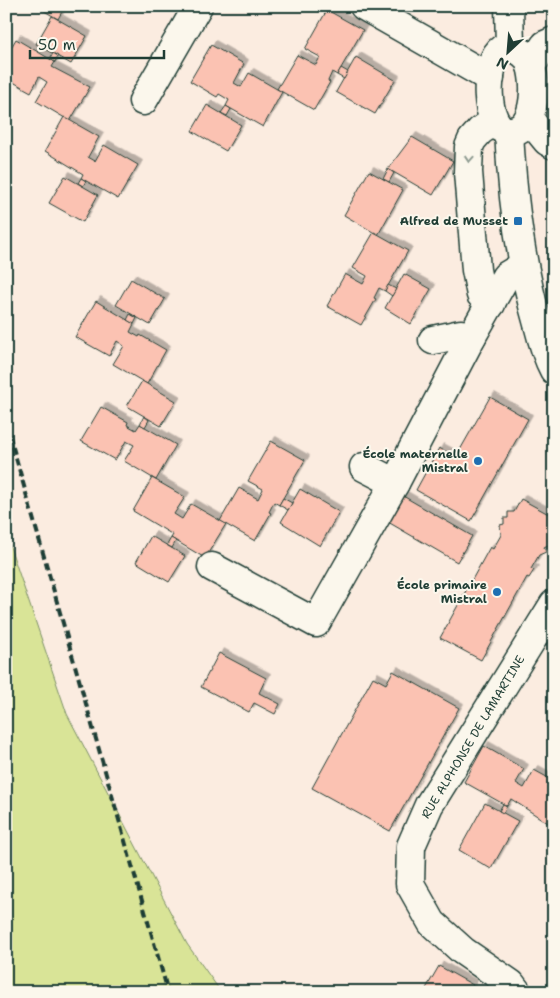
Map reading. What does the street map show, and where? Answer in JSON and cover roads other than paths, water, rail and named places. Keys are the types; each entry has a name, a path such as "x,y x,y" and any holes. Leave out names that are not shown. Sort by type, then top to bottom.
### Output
{"street":[{"path":"143,101 198,6"},
{"path":"364,6 490,78"},
{"path":"509,6 510,46"},
{"path":"531,66 545,45 554,41"},
{"path":"491,304 481,295 476,270 468,172 469,146 480,131 510,124 534,94 534,79 527,57 510,46 502,49 496,56 490,78 490,108 510,124 554,145"},
{"path":"510,124 510,160 524,269 548,358 554,370"},
{"path":"212,567 316,623 395,483 472,336 506,276 516,270 524,269"},
{"path":"432,340 461,334 472,336"},
{"path":"364,467 395,483"},
{"name":"RUE ALPHONSE DE LAMARTINE","path":"517,992 511,984 463,951 432,923 410,884 411,846 429,805 551,615"}],"railway":[{"path":"6,423 168,992"}],"place":[{"name":"Alfred de Musset","path":"518,221"},
{"name":"École maternelle Mistral","path":"478,461"},
{"name":"École primaire Mistral","path":"497,592"}]}
